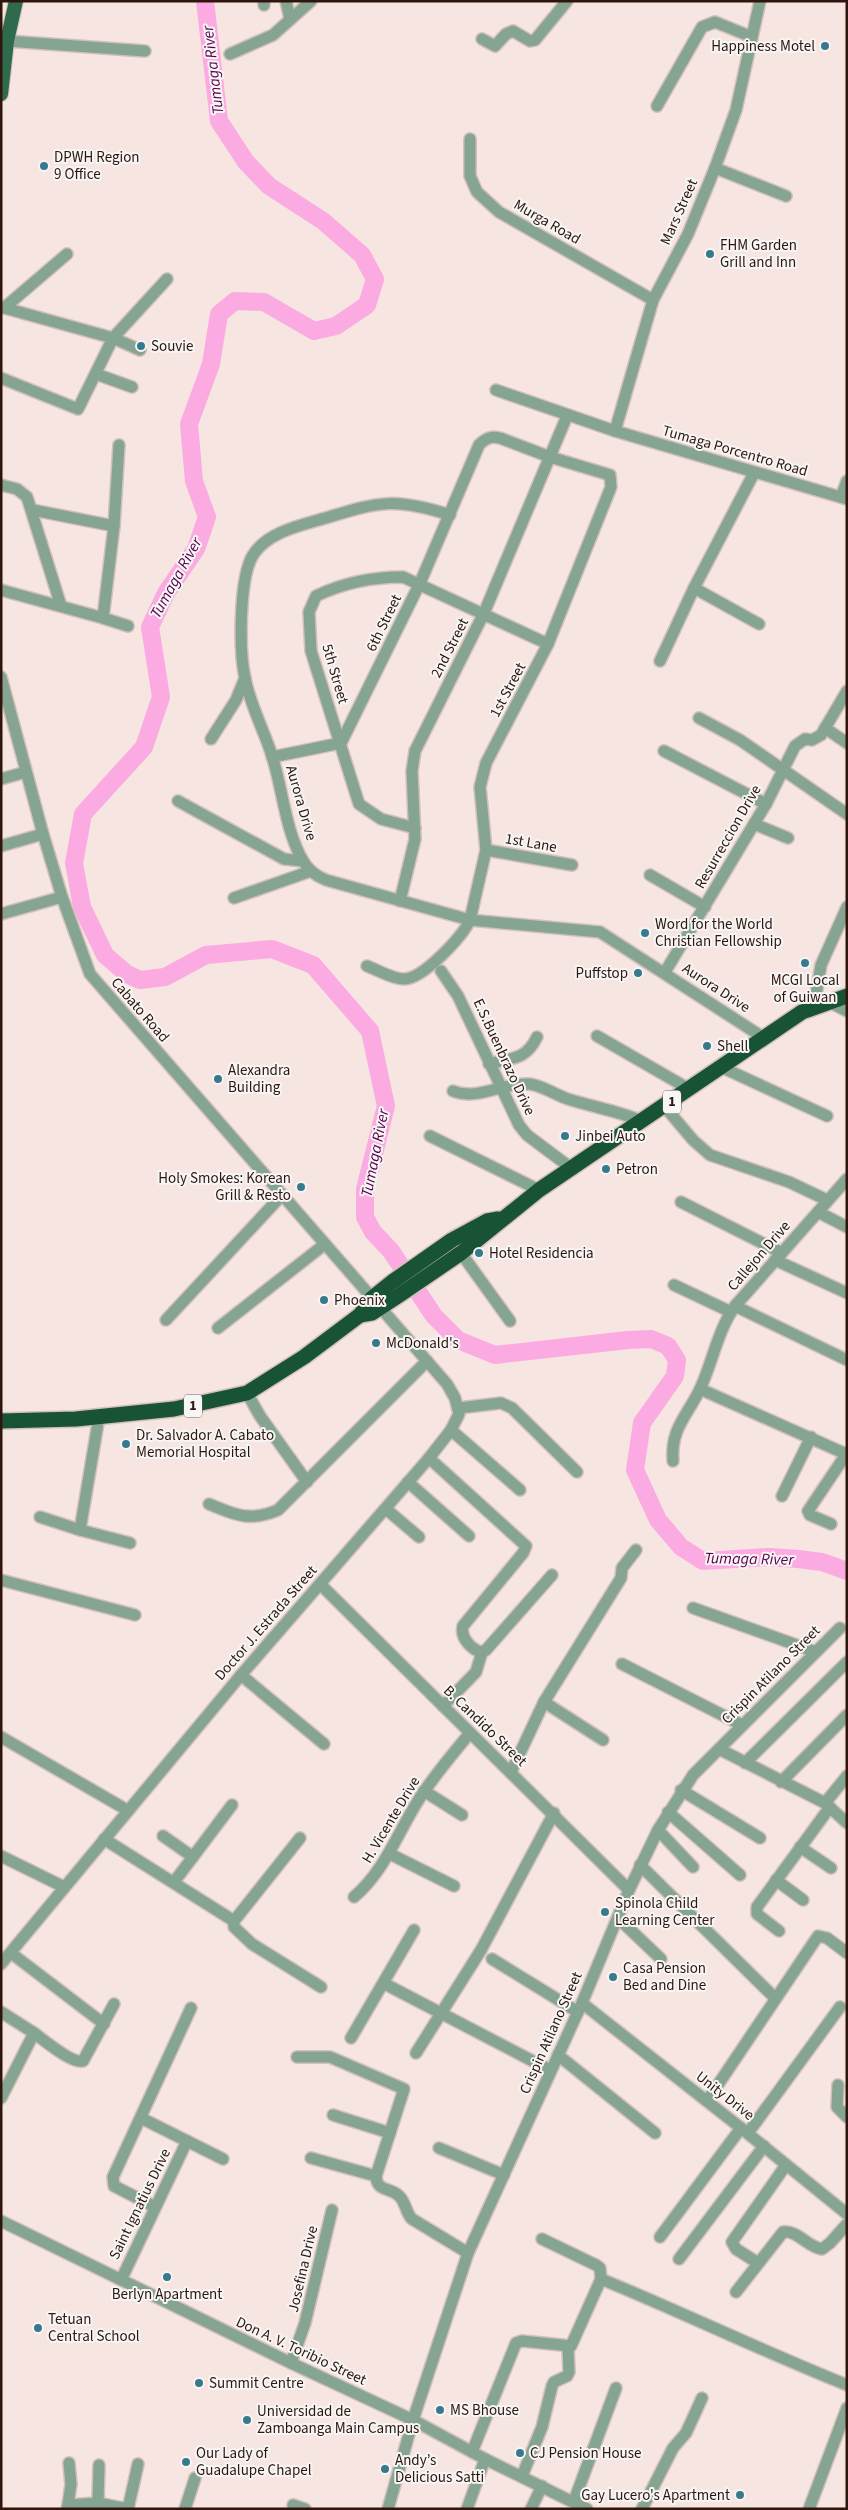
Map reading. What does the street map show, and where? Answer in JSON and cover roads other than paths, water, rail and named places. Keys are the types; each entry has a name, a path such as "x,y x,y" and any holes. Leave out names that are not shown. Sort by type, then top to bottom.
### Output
{"highway":[{"name":"1","path":"1,1421 99,1417 182,1408 247,1393 281,1373 430,1265 461,1252 539,1190 764,1038 814,1007 847,996"},
{"name":"1","path":"430,1265 452,1240 488,1221 502,1218"}],"main road":[{"path":"1,94 8,41 16,1"}],"street":[{"path":"286,1 290,19"},
{"path":"230,54 273,35 311,1"},
{"path":"482,39 495,46 506,34 513,32 530,41 535,40 567,1"},
{"name":"Mars Street","path":"615,431 653,300 688,234 715,168 740,96 760,1"},
{"path":"657,106 702,27 715,22 752,37"},
{"path":"8,41 145,50"},
{"name":"Murga Road","path":"470,139 470,176 477,192 499,212 653,300"},
{"path":"715,168 786,196"},
{"path":"3,307 67,254"},
{"path":"1,378 78,409 113,338 167,279"},
{"path":"3,307 113,338 140,350"},
{"path":"96,374 132,387"},
{"name":"Tumaga Porcentro Road","path":"496,390 615,431 844,498"},
{"name":"2nd Street","path":"400,901 414,846 412,771 415,751 484,613 567,416"},
{"name":"6th Street","path":"341,743 420,583 479,445 484,439 493,436 550,457 605,472 610,475 612,481"},
{"path":"103,618 114,526 119,445"},
{"path":"660,661 694,588 754,473"},
{"name":"1st Street","path":"470,920 486,850 480,787 486,763 548,644 611,488 612,481"},
{"path":"844,498 847,481"},
{"path":"1,485 23,493 33,510 61,606"},
{"name":"Aurora Drive","path":"450,515 397,502 372,504 289,529 262,543 247,570 241,628 245,678 272,757 292,833 303,861 311,871 326,880 470,920 600,932 665,972 764,1038"},
{"path":"33,510 114,526"},
{"name":"5th Street","path":"415,828 381,818 359,804 311,650 309,612 316,596 326,591 381,577 403,577 420,583 548,644"},
{"path":"694,588 759,624"},
{"path":"1,590 128,626"},
{"name":"Cabato Road","path":"1,678 5,709 26,772 62,897 90,974 376,1303"},
{"path":"211,739 236,700 245,678"},
{"path":"847,691 825,728 847,743"},
{"path":"699,718 740,740 847,814"},
{"name":"Resurreccion Drive","path":"665,972 766,804 783,768 799,742 816,739 825,728"},
{"path":"272,757 341,743"},
{"path":"664,751 766,804"},
{"path":"1,779 26,772"},
{"path":"178,801 284,859 303,861"},
{"path":"754,824 788,838"},
{"path":"1,846 43,834"},
{"name":"1st Lane","path":"486,850 572,865"},
{"path":"234,898 311,871"},
{"path":"650,875 705,908"},
{"path":"1,914 62,897"},
{"path":"814,1007 821,965 847,907"},
{"path":"367,966 396,978 413,977 430,966 452,944 465,930 470,920"},
{"name":"E.S.Buenbrazo Drive","path":"441,971 458,996 519,1125 527,1135 571,1168"},
{"path":"829,1002 847,1011"},
{"path":"597,1036 689,1090"},
{"path":"489,1064 528,1053 537,1037"},
{"path":"721,1067 827,1116"},
{"path":"453,1092 474,1095 502,1086 530,1084 568,1099 613,1110 642,1121"},
{"path":"664,1107 693,1140 710,1155 789,1182 827,1200"},
{"path":"430,1136 539,1190"},
{"name":"Callejon Drive","path":"847,1179 733,1309 847,1360"},
{"path":"166,1320 282,1196"},
{"path":"682,1202 847,1293"},
{"path":"818,1212 847,1227"},
{"path":"218,1328 325,1244"},
{"path":"461,1252 510,1321"},
{"path":"673,1461 672,1448 682,1419 700,1389 720,1334 733,1309 674,1285"},
{"path":"376,1303 447,1384 459,1408 501,1403 512,1408 577,1472"},
{"path":"208,1504 232,1514 262,1517 278,1510 427,1361"},
{"path":"700,1389 846,1454 808,1510 810,1515 831,1524"},
{"path":"247,1393 260,1416 307,1482"},
{"name":"Doctor J. Estrada Street","path":"1,1964 241,1675 429,1458 451,1430 459,1414 459,1408"},
{"path":"80,1530 99,1417"},
{"path":"451,1430 520,1490"},
{"path":"782,1496 811,1437"},
{"path":"429,1458 526,1546 523,1553 463,1626 462,1633 468,1644 482,1652"},
{"path":"408,1482 469,1536"},
{"path":"386,1509 420,1537"},
{"path":"40,1517 130,1543"},
{"path":"511,1772 544,1702 621,1578 622,1568 636,1550"},
{"path":"443,1706 476,1672 482,1652 519,1614 552,1575"},
{"path":"1,1580 134,1615"},
{"name":"B. Candido Street","path":"320,1584 470,1733 554,1813 629,1890"},
{"path":"693,1608 816,1652"},
{"name":"Crispin Atilano Street","path":"388,2509 413,2420 468,2253 580,2007 640,1865 682,1790 719,1748 840,1628"},
{"path":"745,1763 847,1662"},
{"path":"622,1664 742,1725"},
{"path":"241,1675 324,1744"},
{"path":"544,1702 603,1740"},
{"path":"781,1782 847,1715"},
{"name":"H. Vicente Drive","path":"354,1897 369,1884 390,1854 424,1791 470,1733"},
{"path":"1,1737 127,1810"},
{"path":"719,1748 828,1805 847,1823"},
{"path":"779,1931 757,1914 756,1910 847,1776"},
{"path":"682,1790 760,1838"},
{"path":"424,1791 462,1815"},
{"path":"174,1882 232,1805"},
{"path":"668,1812 740,1875"},
{"path":"416,2053 481,1950 554,1813"},
{"path":"658,1830 693,1867"},
{"path":"163,1836 193,1857"},
{"path":"234,1921 300,1838"},
{"path":"104,1839 234,1921 236,1931 252,1944 321,1987"},
{"path":"800,1847 831,1868"},
{"path":"390,1854 454,1886"},
{"path":"1,1856 64,1887"},
{"path":"640,1865 775,1998"},
{"path":"776,1880 803,1900"},
{"path":"618,1918 661,1959"},
{"path":"351,2038 385,1984 414,1930"},
{"path":"707,2101 818,1936 827,1938 847,1953"},
{"path":"11,1953 104,2024"},
{"name":"Unity Drive","path":"492,1959 580,2007 707,2101 847,2214"},
{"path":"385,1984 550,2070"},
{"path":"1,2012 79,2062 86,2058 114,2004"},
{"path":"660,2237 840,2007"},
{"path":"155,2207 114,2186 112,2181 191,2008"},
{"path":"1,2098 34,2033"},
{"path":"558,2055 655,2133"},
{"path":"297,2057 330,2057 404,2090 376,2176 380,2188 398,2194 407,2214 412,2219 468,2253"},
{"path":"838,2085 837,2107 847,2117"},
{"path":"333,2115 390,2133"},
{"path":"141,2118 223,2159"},
{"name":"Saint Ignatius Drive","path":"121,2280 187,2141"},
{"path":"679,2259 764,2146"},
{"path":"439,2148 504,2175"},
{"path":"311,2158 376,2176"},
{"path":"758,2263 736,2249 732,2242 786,2164"},
{"name":"Josefina Drive","path":"291,2363 306,2323 332,2210"},
{"name":"Don A. V. Toribio Street","path":"1,2221 291,2363 413,2420 472,2452 588,2509"},
{"path":"736,2292 783,2232 791,2232 809,2245 822,2249 847,2224"},
{"path":"472,2452 516,2343 522,2340 568,2347 573,2344 602,2279 600,2268 596,2265 542,2238"},
{"path":"602,2279 774,2356 847,2385"},
{"path":"522,2476 542,2428 552,2386 554,2382 567,2376 569,2372 568,2347"},
{"path":"574,2501 616,2388"},
{"path":"642,2509 673,2448 686,2433 702,2398"},
{"path":"809,2509 847,2408"},
{"path":"467,2509 486,2459"},
{"path":"69,2463 71,2484 68,2507 98,2503 128,2509 138,2464"},
{"path":"98,2503 99,2465"},
{"path":"185,2509 195,2478"},
{"path":"531,2509 542,2486"},
{"path":"293,2505 305,2509"}],"waterway":[{"name":"Tumaga River","path":"205,1 219,121 246,162 269,186 323,221 362,255 375,279 367,305 336,326 314,331 264,302 235,301 219,314 211,364 189,424 194,481 207,517 196,549 166,593 150,627 161,697 144,747 83,814 74,863 82,907 105,955 127,974 140,980 165,977 206,955 272,949 313,965 370,1031 386,1106 365,1189 365,1217 373,1232 391,1251 434,1316 458,1340 495,1355 628,1340 651,1339 668,1346 677,1360 675,1376 642,1423 635,1470 658,1520 681,1547 703,1561 769,1557 798,1559 822,1562 847,1571"}],"place":[{"name":"Happiness Motel","path":"825,46"},
{"name":"DPWH Region 9 Office","path":"44,166"},
{"name":"FHM Garden Grill and Inn","path":"710,254"},
{"name":"Souvie","path":"141,346"},
{"name":"Word for the World Christian Fellowship","path":"645,933"},
{"name":"MCGI Local of Guiwan","path":"805,963"},
{"name":"Puffstop","path":"638,973"},
{"name":"Shell","path":"707,1046"},
{"name":"Alexandra Building","path":"218,1079"},
{"name":"Jinbei Auto","path":"565,1136"},
{"name":"Petron","path":"606,1169"},
{"name":"Holy Smokes: Korean Grill & Resto","path":"301,1187"},
{"name":"Hotel Residencia","path":"479,1253"},
{"name":"Phoenix","path":"324,1300"},
{"name":"McDonald's","path":"376,1343"},
{"name":"Dr. Salvador A. Cabato Memorial Hospital","path":"126,1444"},
{"name":"Spinola Child Learning Center","path":"605,1912"},
{"name":"Casa Pension Bed and Dine","path":"613,1977"},
{"name":"Berlyn Apartment","path":"167,2277"},
{"name":"Tetuan Central School","path":"38,2328"},
{"name":"Summit Centre","path":"199,2383"},
{"name":"MS Bhouse","path":"440,2410"},
{"name":"Universidad de Zamboanga Main Campus","path":"247,2420"},
{"name":"CJ Pension House","path":"520,2453"},
{"name":"Our Lady of Guadalupe Chapel","path":"186,2462"},
{"name":"Andy’s Delicious Satti","path":"385,2469"},
{"name":"Gay Lucero's Apartment","path":"740,2495"}]}
